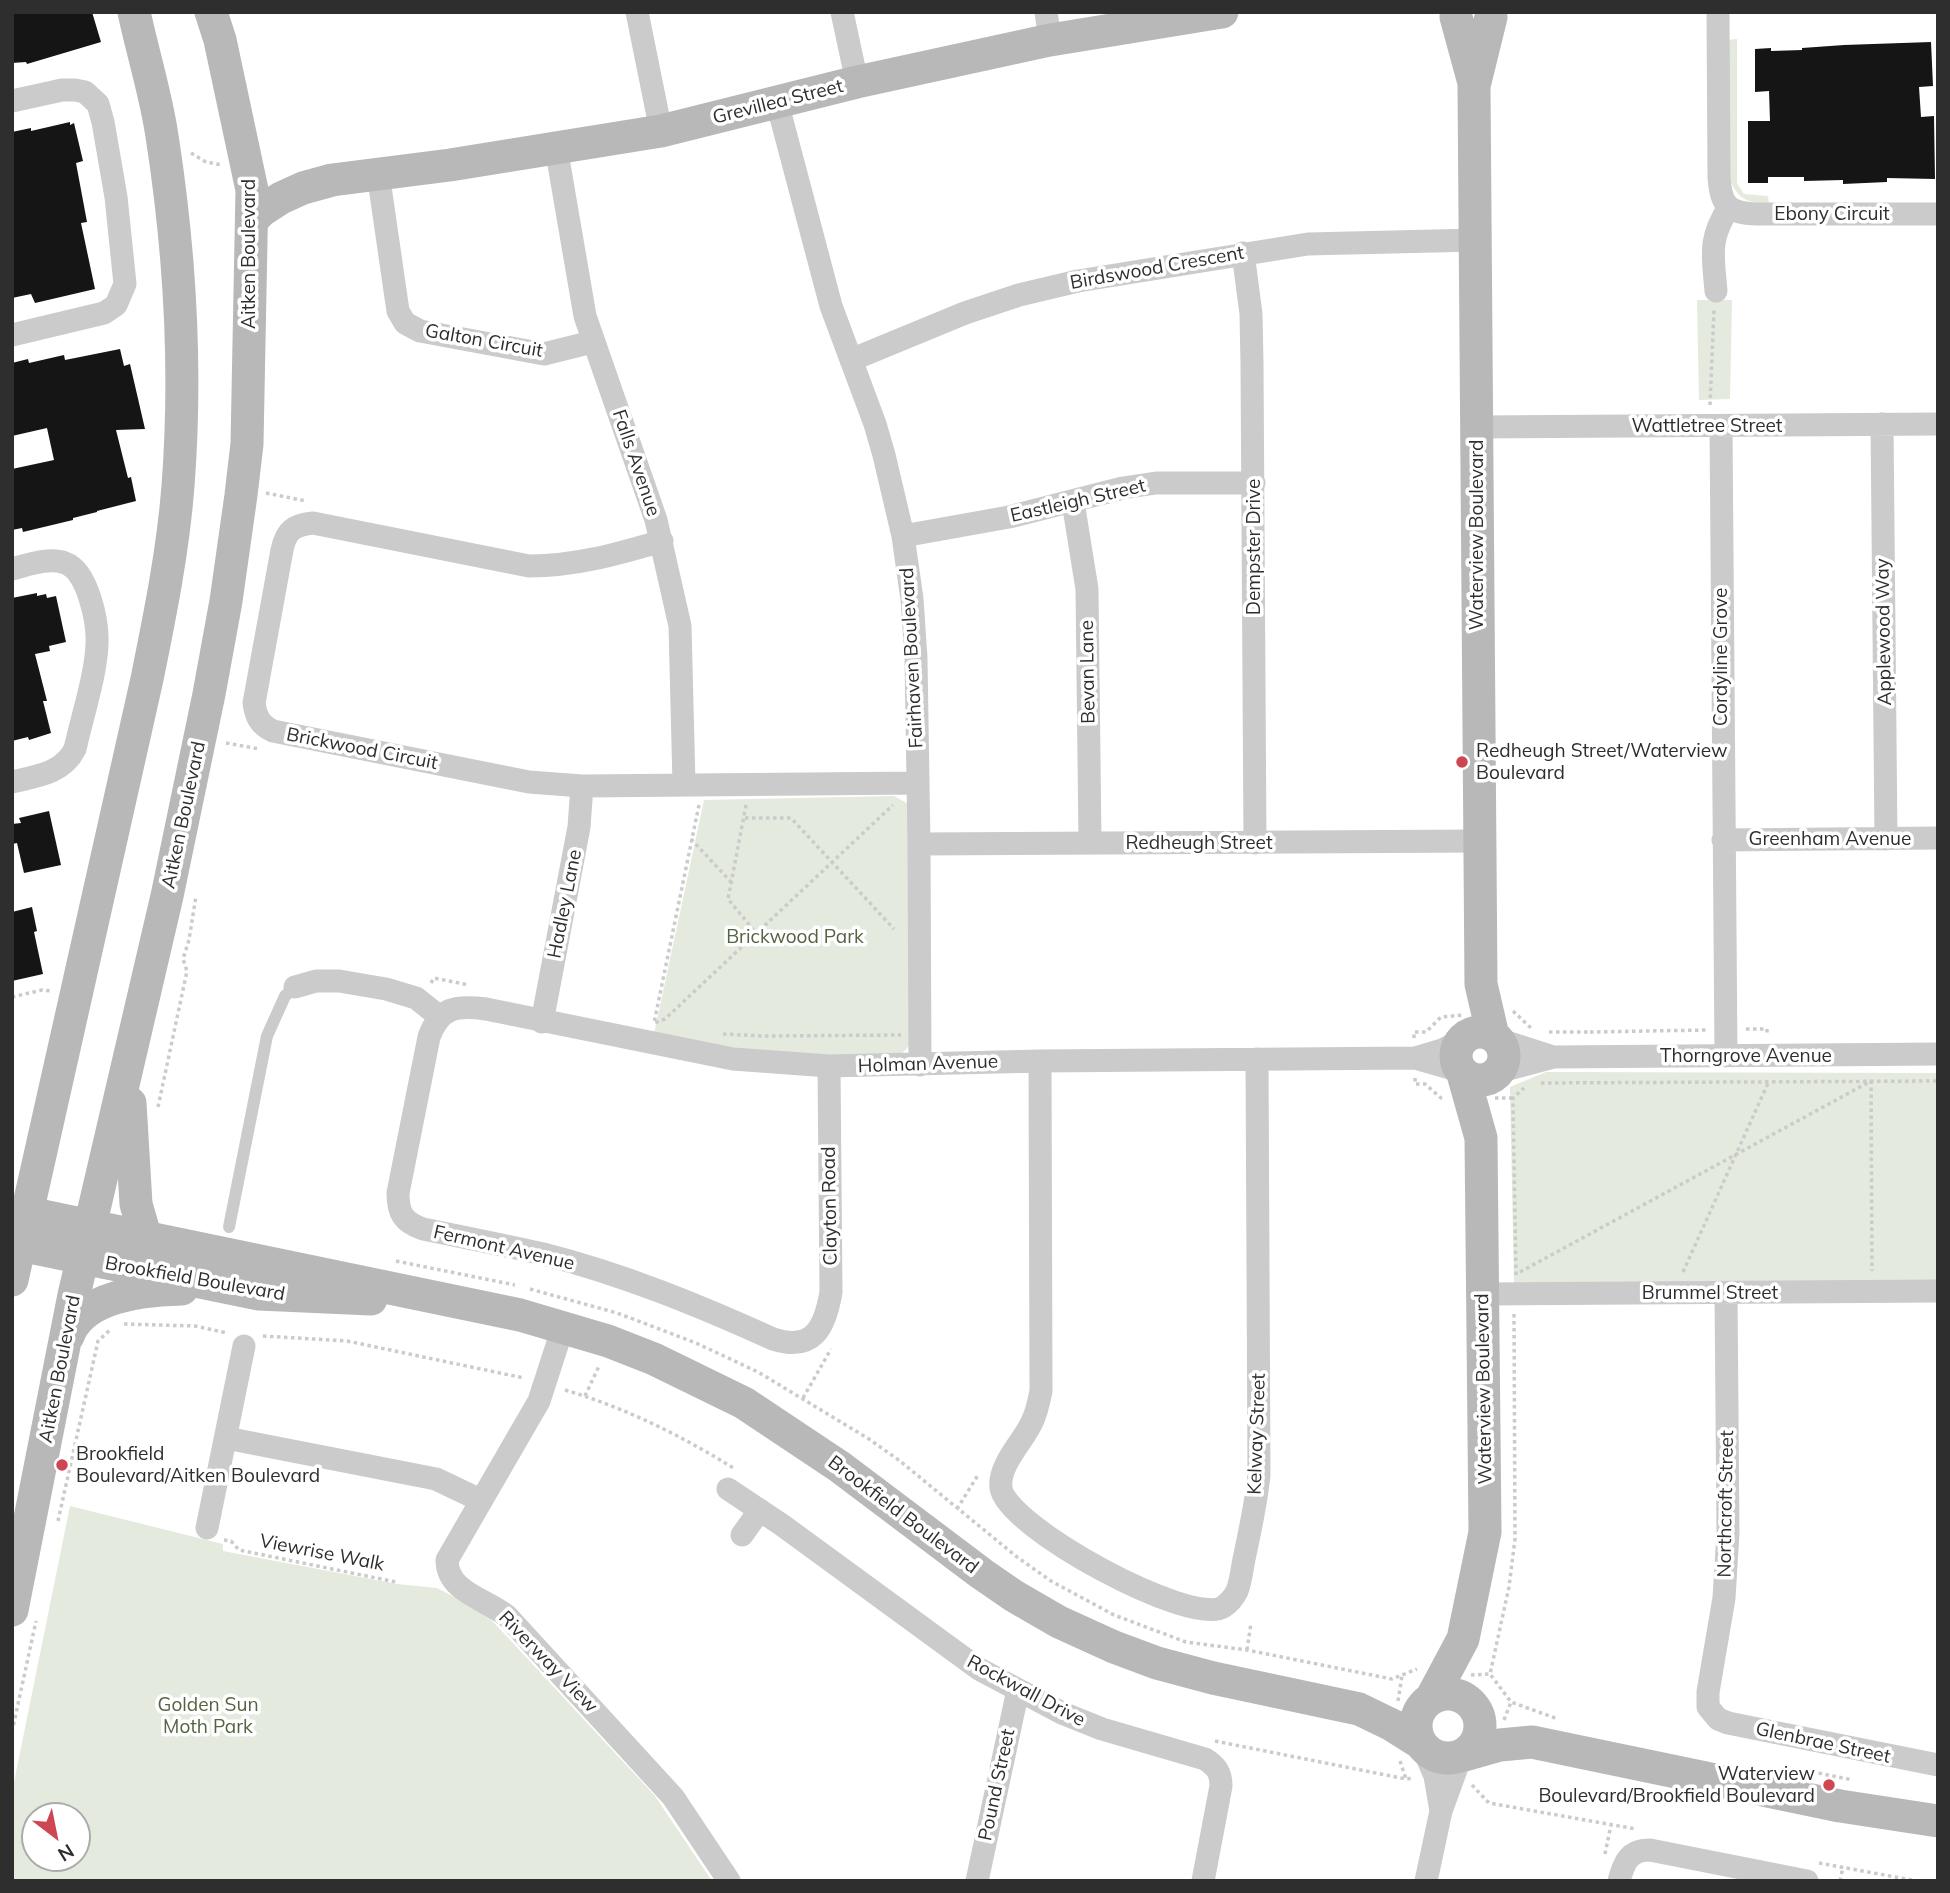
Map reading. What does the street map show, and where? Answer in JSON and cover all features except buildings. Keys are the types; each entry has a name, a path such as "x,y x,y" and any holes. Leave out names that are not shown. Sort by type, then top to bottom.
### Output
{"street":[{"path":"12,1280 150,667 165,591 178,487 183,395 180,291 175,232 162,134 134,12"},
{"name":"Aitken Boulevard","path":"26,1610 64,1347 167,896 226,601 247,444 252,190 220,40 211,12"},
{"path":"637,12 661,131"},
{"path":"842,12 857,82"},
{"name":"Grevillea Street","path":"332,180 661,131 857,82 1048,26 1222,12"},
{"path":"1716,292 1712,241 1718,223 1729,207 1721,196 1719,177 1718,12"},
{"path":"1452,14 1469,24 1477,24 1495,14"},
{"name":"Waterview Boulevard","path":"1452,14 1474,86 1481,984 1479,1056 1485,1532 1452,1685"},
{"name":"Waterview Boulevard","path":"1474,86 1495,14"},
{"path":"12,101 62,90 75,90 85,93 97,104 103,122 116,197 125,284 116,305 104,313 12,335"},
{"name":"Fairhaven Boulevard","path":"777,102 831,306 875,424 903,536 913,611 919,844 920,1065"},
{"name":"Falls Avenue","path":"556,147 578,279 592,342 649,495 680,626 684,784"},
{"path":"246,153 261,168 283,175 332,180"},
{"name":"Galton Circuit","path":"378,173 398,310 405,323 420,331 530,352 554,352 592,342"},
{"path":"252,220 281,198 303,188 332,180"},
{"name":"Ebony Circuit","path":"1729,207 1742,214 1938,214"},
{"name":"Birdswood Crescent","path":"851,360 919,330 1018,295 1078,281 1308,244 1476,240"},
{"name":"Dempster Drive","path":"1243,253 1251,314 1255,843"},
{"name":"Applewood Way","path":"1882,424 1886,839"},
{"name":"Wattletree Street","path":"1476,427 1938,424"},
{"name":"Cordyline Grove","path":"1721,426 1726,1056"},
{"name":"Eastleigh Street","path":"903,536 1009,517 1123,488 1156,483 1254,482"},
{"name":"Bevan Lane","path":"1073,502 1087,589 1090,844"},
{"name":"Brickwood Circuit","path":"662,541 588,562 529,566 313,523 294,527 285,538 254,703 256,713 266,728 529,782 582,786 918,783"},
{"path":"12,569 56,561 75,568 88,591 97,645 75,749 70,759 47,774 12,782"},
{"name":"Hadley Lane","path":"542,1021 579,827 582,786"},
{"name":"Greenham Avenue","path":"1723,840 1938,838"},
{"name":"Redheugh Street","path":"919,844 1480,841"},
{"path":"295,987 316,981 339,981 386,989 416,998 443,1014"},
{"name":"Holman Avenue","path":"443,1014 466,1006 733,1059 829,1066 1479,1056"},
{"name":"Fermont Avenue","path":"443,1014 433,1025 429,1037 398,1193 403,1219 410,1225 423,1229 543,1254 607,1273 654,1289 787,1343 802,1343 809,1338"},
{"name":"Thorngrove Avenue","path":"1479,1056 1938,1054"},
{"path":"130,1055 136,1204 146,1239"},
{"name":"Thorngrove Avenue","path":"1479,1056 1554,1057"},
{"name":"Kelway Street","path":"1040,1061 1041,1391 1032,1423 1003,1473 1000,1485 1002,1494 1023,1516 1094,1567 1178,1602 1203,1610 1213,1610 1226,1605 1237,1590 1257,1498 1259,1475 1257,1059"},
{"name":"Clayton Road","path":"809,1338 820,1328 828,1313 831,1292 829,1066"},
{"name":"Brookfield Boulevard","path":"28,1213 86,1242 230,1288 259,1294 308,1298 454,1301"},
{"name":"Brookfield Boulevard","path":"20,1245 146,1239 454,1301 564,1327 654,1359 744,1403 818,1451 982,1574 1059,1622 1157,1663 1213,1678 1359,1709 1392,1725 1430,1753 1450,1759 1454,1766"},
{"name":"Brummel Street","path":"1483,1294 1516,1284 1682,1283 1726,1293 1938,1291"},
{"path":"64,1347 70,1330 80,1316 100,1303 166,1289 230,1288"},
{"name":"Northcroft Street","path":"1711,1712 1708,1707 1708,1692 1724,1598 1728,1533 1726,1293"},
{"name":"Riverway View","path":"564,1327 539,1401 447,1560 450,1576 461,1589 507,1616 679,1805 729,1881"},
{"path":"213,1533 226,1438 244,1339"},
{"path":"226,1438 436,1479 480,1500"},
{"name":"Rockwall Drive","path":"734,1480 760,1510 979,1669 1062,1713 1102,1729 1205,1759 1213,1765 1221,1777 1221,1786 1203,1881"},
{"path":"742,1535 760,1510"},
{"path":"1421,1744 1416,1732 1420,1711 1452,1685"},
{"name":"Brookfield Boulevard","path":"1359,1709 1452,1685 1450,1694 1469,1701 1476,1710"},
{"name":"Pound Street","path":"977,1881 1018,1690"},
{"path":"1476,1710 1532,1742"},
{"path":"1426,1881 1454,1766 1472,1748 1480,1731 1476,1710"},
{"name":"Glenbrae Street","path":"1711,1712 1728,1723 1938,1765"},
{"path":"1454,1766 1500,1745 1532,1742 1840,1807 1938,1821"},
{"path":"1619,1881 1625,1861 1640,1850 1812,1871"}],"lane":[{"path":"229,1227 267,1036 285,996 295,987"}],"path":[{"path":"1710,405 1711,338 1716,292"},
{"path":"263,503 264,493 306,501"},
{"path":"223,742 262,749"},
{"path":"699,805 654,1023 665,1019 893,805"},
{"path":"746,805 729,899 756,933"},
{"path":"745,818 791,818 894,929"},
{"path":"691,839 732,883"},
{"path":"156,1114 187,971 183,959 189,940 196,892"},
{"path":"12,997 42,990 56,992"},
{"path":"1590,1032 1767,1029 1769,1081 1734,1156 1682,1283"},
{"path":"1516,1284 1734,1156 1871,1081"},
{"path":"1863,1271 1872,1271 1871,1081"},
{"path":"1452,1685 1509,1587 1515,1539 1516,1284 1513,1098 1532,1084 1938,1081"},
{"path":"385,1258 535,1290 617,1313 708,1348 753,1369 890,1454 1017,1558 1051,1581 1114,1615 1156,1632 1186,1642 1247,1650 1392,1679 1426,1664 1452,1685 1567,1722"},
{"path":"1682,1283 1696,1273"},
{"path":"1516,1284 1530,1274"},
{"path":"57,1527 98,1341 118,1324 195,1326 244,1339 346,1340 503,1372 585,1396 667,1430 734,1480"},
{"path":"803,1398 833,1346"},
{"path":"957,1509 978,1475"},
{"name":"Viewrise Walk","path":"213,1533 231,1541 239,1550 396,1582"},
{"path":"12,1732 26,1610"},
{"path":"1247,1650 1251,1623"},
{"path":"1208,1739 1406,1779 1454,1766 1489,1803 1636,1829"},
{"path":"1798,1769 1862,1781"},
{"path":"1840,1881 1843,1867"},
{"path":"1812,1871 1843,1867 1917,1881"}],"green space":[{"path":"1737,39 1737,183 1744,194 1768,196 1769,203 1745,199 1730,180 1727,40"},
{"path":"1697,300 1732,300 1730,399 1699,400"},
{"name":"Brickwood Park","path":"894,796 912,806 914,1041 899,1056 769,1054 654,1034 704,800"},
{"path":"1546,1072 1938,1073 1938,1280 1514,1284 1510,1087"},
{"name":"Golden Sun Moth Park","path":"70,1506 223,1544 223,1551 397,1584 437,1588 485,1613 655,1796 712,1881 12,1881 12,1792"}],"place":[{"name":"Redheugh Street/Waterview Boulevard","path":"1462,762"},
{"name":"Brookfield Boulevard/Aitken Boulevard","path":"62,1465"},
{"name":"Waterview Boulevard/Brookfield Boulevard","path":"1829,1785"}]}
